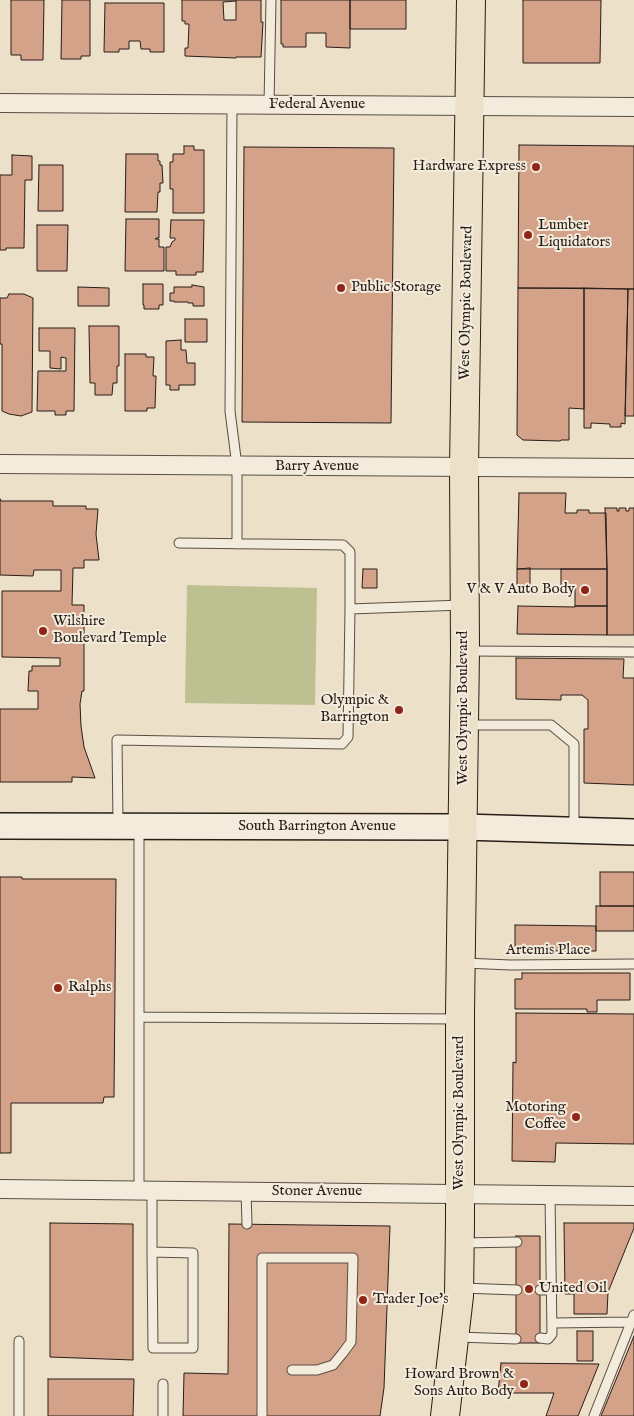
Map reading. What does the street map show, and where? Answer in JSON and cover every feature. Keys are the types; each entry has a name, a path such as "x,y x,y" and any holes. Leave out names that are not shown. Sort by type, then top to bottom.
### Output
{"main road":[{"name":"West Olympic Boulevard","path":"445,1416 459,1288 461,1194 460,1019 465,651 464,468 471,0"}],"street":[{"name":"Federal Avenue","path":"0,103 634,108"},
{"name":"Barry Avenue","path":"0,464 634,468"},
{"name":"South Barrington Avenue","path":"0,826 462,827 634,832"},
{"name":"Stoner Avenue","path":"0,1189 634,1196"}],"lane":[{"path":"269,105 270,0"},
{"path":"232,105 230,410 237,466 237,544"},
{"path":"152,1252 192,1254 193,1348 152,1348 152,1252 145,1190 139,1017 129,826 117,740 342,744 348,737 350,552 343,545 179,543"},
{"path":"350,609 464,604"},
{"path":"465,651 634,652"},
{"path":"464,725 551,725 574,744 574,830"},
{"name":"Artemis Place","path":"461,963 510,965 634,964"},
{"path":"139,1017 460,1019"},
{"path":"246,1191 247,1224"},
{"path":"540,1338 548,1339 552,1334 550,1195"},
{"path":"540,1241 551,1241"},
{"path":"460,1243 516,1242"},
{"path":"262,1416 262,1258 353,1258 351,1342 332,1365 317,1370 292,1370"},
{"path":"459,1288 516,1290"},
{"path":"540,1290 552,1290"},
{"path":"552,1323 633,1319 594,1416"},
{"path":"454,1336 516,1338"},
{"path":"19,1341 19,1416"},
{"path":"163,1384 163,1416"}],"green space":[{"path":"187,585 317,588 315,705 185,703"}],"building":[{"path":"11,0 44,0 43,60 21,60 21,55 11,55"},
{"path":"62,0 90,0 90,56 81,56 81,59 61,59"},
{"path":"182,0 261,0 261,22 263,22 261,57 185,56 185,48 188,48 189,24 185,24 185,21 182,21","holes":["236,1 236,20 224,20 223,2"]},
{"path":"281,0 350,0 350,48 326,47 326,33 306,33 306,47 283,47 283,44 281,44"},
{"path":"350,0 406,0 406,29 350,29"},
{"path":"523,0 601,0 600,63 523,63"},
{"path":"105,3 164,3 164,52 150,52 150,49 141,49 140,41 129,41 129,49 119,49 119,52 104,52"},
{"path":"519,145 634,146 634,289 518,288"},
{"path":"184,146 194,146 194,150 204,150 204,213 173,213 173,189 170,189 170,162 173,162 173,154 184,154"},
{"path":"244,147 394,148 391,423 242,422"},
{"path":"126,154 158,154 158,161 162,165 163,183 160,183 160,192 158,192 157,212 125,212"},
{"path":"12,155 32,156 32,180 25,180 24,248 0,250 0,175 12,175"},
{"path":"39,165 63,165 63,211 38,211"},
{"path":"126,219 159,219 159,238 155,239 159,239 159,247 164,247 164,271 125,271"},
{"path":"171,220 204,220 203,272 196,272 196,275 176,275 176,271 166,271 166,247 170,247 175,240 175,238 170,238"},
{"path":"37,225 68,225 67,271 37,271"},
{"path":"143,284 163,284 163,305 159,305 159,309 144,309"},
{"path":"192,285 204,287 204,306 193,306 193,303 188,302 170,301 170,293 174,293 174,287 192,287"},
{"path":"78,287 109,288 109,306 78,306"},
{"path":"518,288 584,288 584,409 569,408 569,440 523,440 517,435"},
{"path":"584,288 628,289 625,424 621,423 621,427 610,427 610,424 591,423 591,428 584,428"},
{"path":"628,289 634,289 634,416 625,416"},
{"path":"9,294 24,294 33,298 32,412 21,416 2,411 0,298 7,298"},
{"path":"185,319 207,319 207,342 185,342"},
{"path":"89,326 119,326 119,366 117,366 117,383 113,383 112,395 95,395 95,383 90,383"},
{"path":"39,328 75,328 74,411 66,411 66,415 55,415 55,411 37,411 38,371 66,371 66,358 61,357 61,369 50,368 50,351 39,351"},
{"path":"181,340 181,350 186,350 187,363 195,363 195,385 179,385 179,390 170,390 170,385 166,385 166,341"},
{"path":"125,354 146,354 146,357 154,357 153,376 156,376 155,408 147,408 147,411 125,411"},
{"path":"519,493 566,493 565,513 589,510 589,513 606,513 607,569 517,569"},
{"name":"Wilshire Boulevard Temple","path":"0,499 1,501 53,501 53,506 86,506 86,509 98,509 96,534 99,560 84,560 84,568 73,568 72,605 84,605 84,691 82,691 80,704 81,726 84,747 95,778 72,777 72,782 0,782 0,709 38,709 38,691 28,691 29,671 32,671 32,666 60,666 60,658 2,657 2,591 61,591 61,570 34,570 33,576 0,575"},
{"path":"605,508 617,508 617,511 619,511 619,508 626,508 626,511 629,511 629,508 634,508 634,635 607,635"},
{"path":"530,568 530,585 517,585 517,569"},
{"path":"363,569 377,569 377,588 362,588"},
{"path":"561,569 607,569 607,606 575,606 575,588 561,588"},
{"path":"518,606 607,606 607,635 517,634"},
{"path":"516,658 624,659 623,678 634,678 634,785 584,783 584,729 588,729 588,700 582,695 561,695 561,700 516,699"},
{"path":"600,872 634,872 634,906 600,906"},
{"name":"Ralphs","path":"0,877 22,877 22,879 116,879 114,1097 104,1097 103,1103 11,1103 11,1153 0,1153"},
{"path":"596,906 634,906 634,931 596,931"},
{"path":"515,925 596,926 596,951 515,951"},
{"path":"522,973 630,973 630,1000 597,1000 597,1012 587,1012 587,1009 515,1009 515,979 522,979"},
{"path":"516,1013 634,1014 634,1144 556,1143 555,1162 512,1161 513,1062 516,1063"},
{"path":"50,1223 133,1224 133,1360 50,1357"},
{"path":"564,1223 634,1223 634,1228 608,1292 607,1314 574,1314 574,1294 565,1294"},
{"path":"229,1224 390,1226 384,1388 380,1416 183,1416 184,1373 228,1374"},
{"path":"516,1236 540,1236 540,1343 516,1343"},
{"path":"577,1331 593,1331 593,1361 577,1361"},
{"path":"634,1336 634,1416 601,1416"},
{"path":"501,1363 599,1364 578,1416 546,1416 554,1393 498,1393"},
{"path":"48,1379 134,1379 133,1416 48,1416"}],"place":[{"name":"Hardware Express","path":"536,167"},
{"name":"Lumber Liquidators","path":"528,235"},
{"name":"Public Storage","path":"341,288"},
{"name":"V & V Auto Body","path":"585,590"},
{"name":"Wilshire Boulevard Temple","path":"43,631"},
{"name":"Olympic & Barrington","path":"399,710"},
{"name":"Ralphs","path":"58,988"},
{"name":"Motoring Coffee","path":"576,1117"},
{"name":"United Oil","path":"529,1289"},
{"name":"Trader Joe's","path":"363,1300"},
{"name":"Howard Brown & Sons Auto Body","path":"524,1384"}]}
